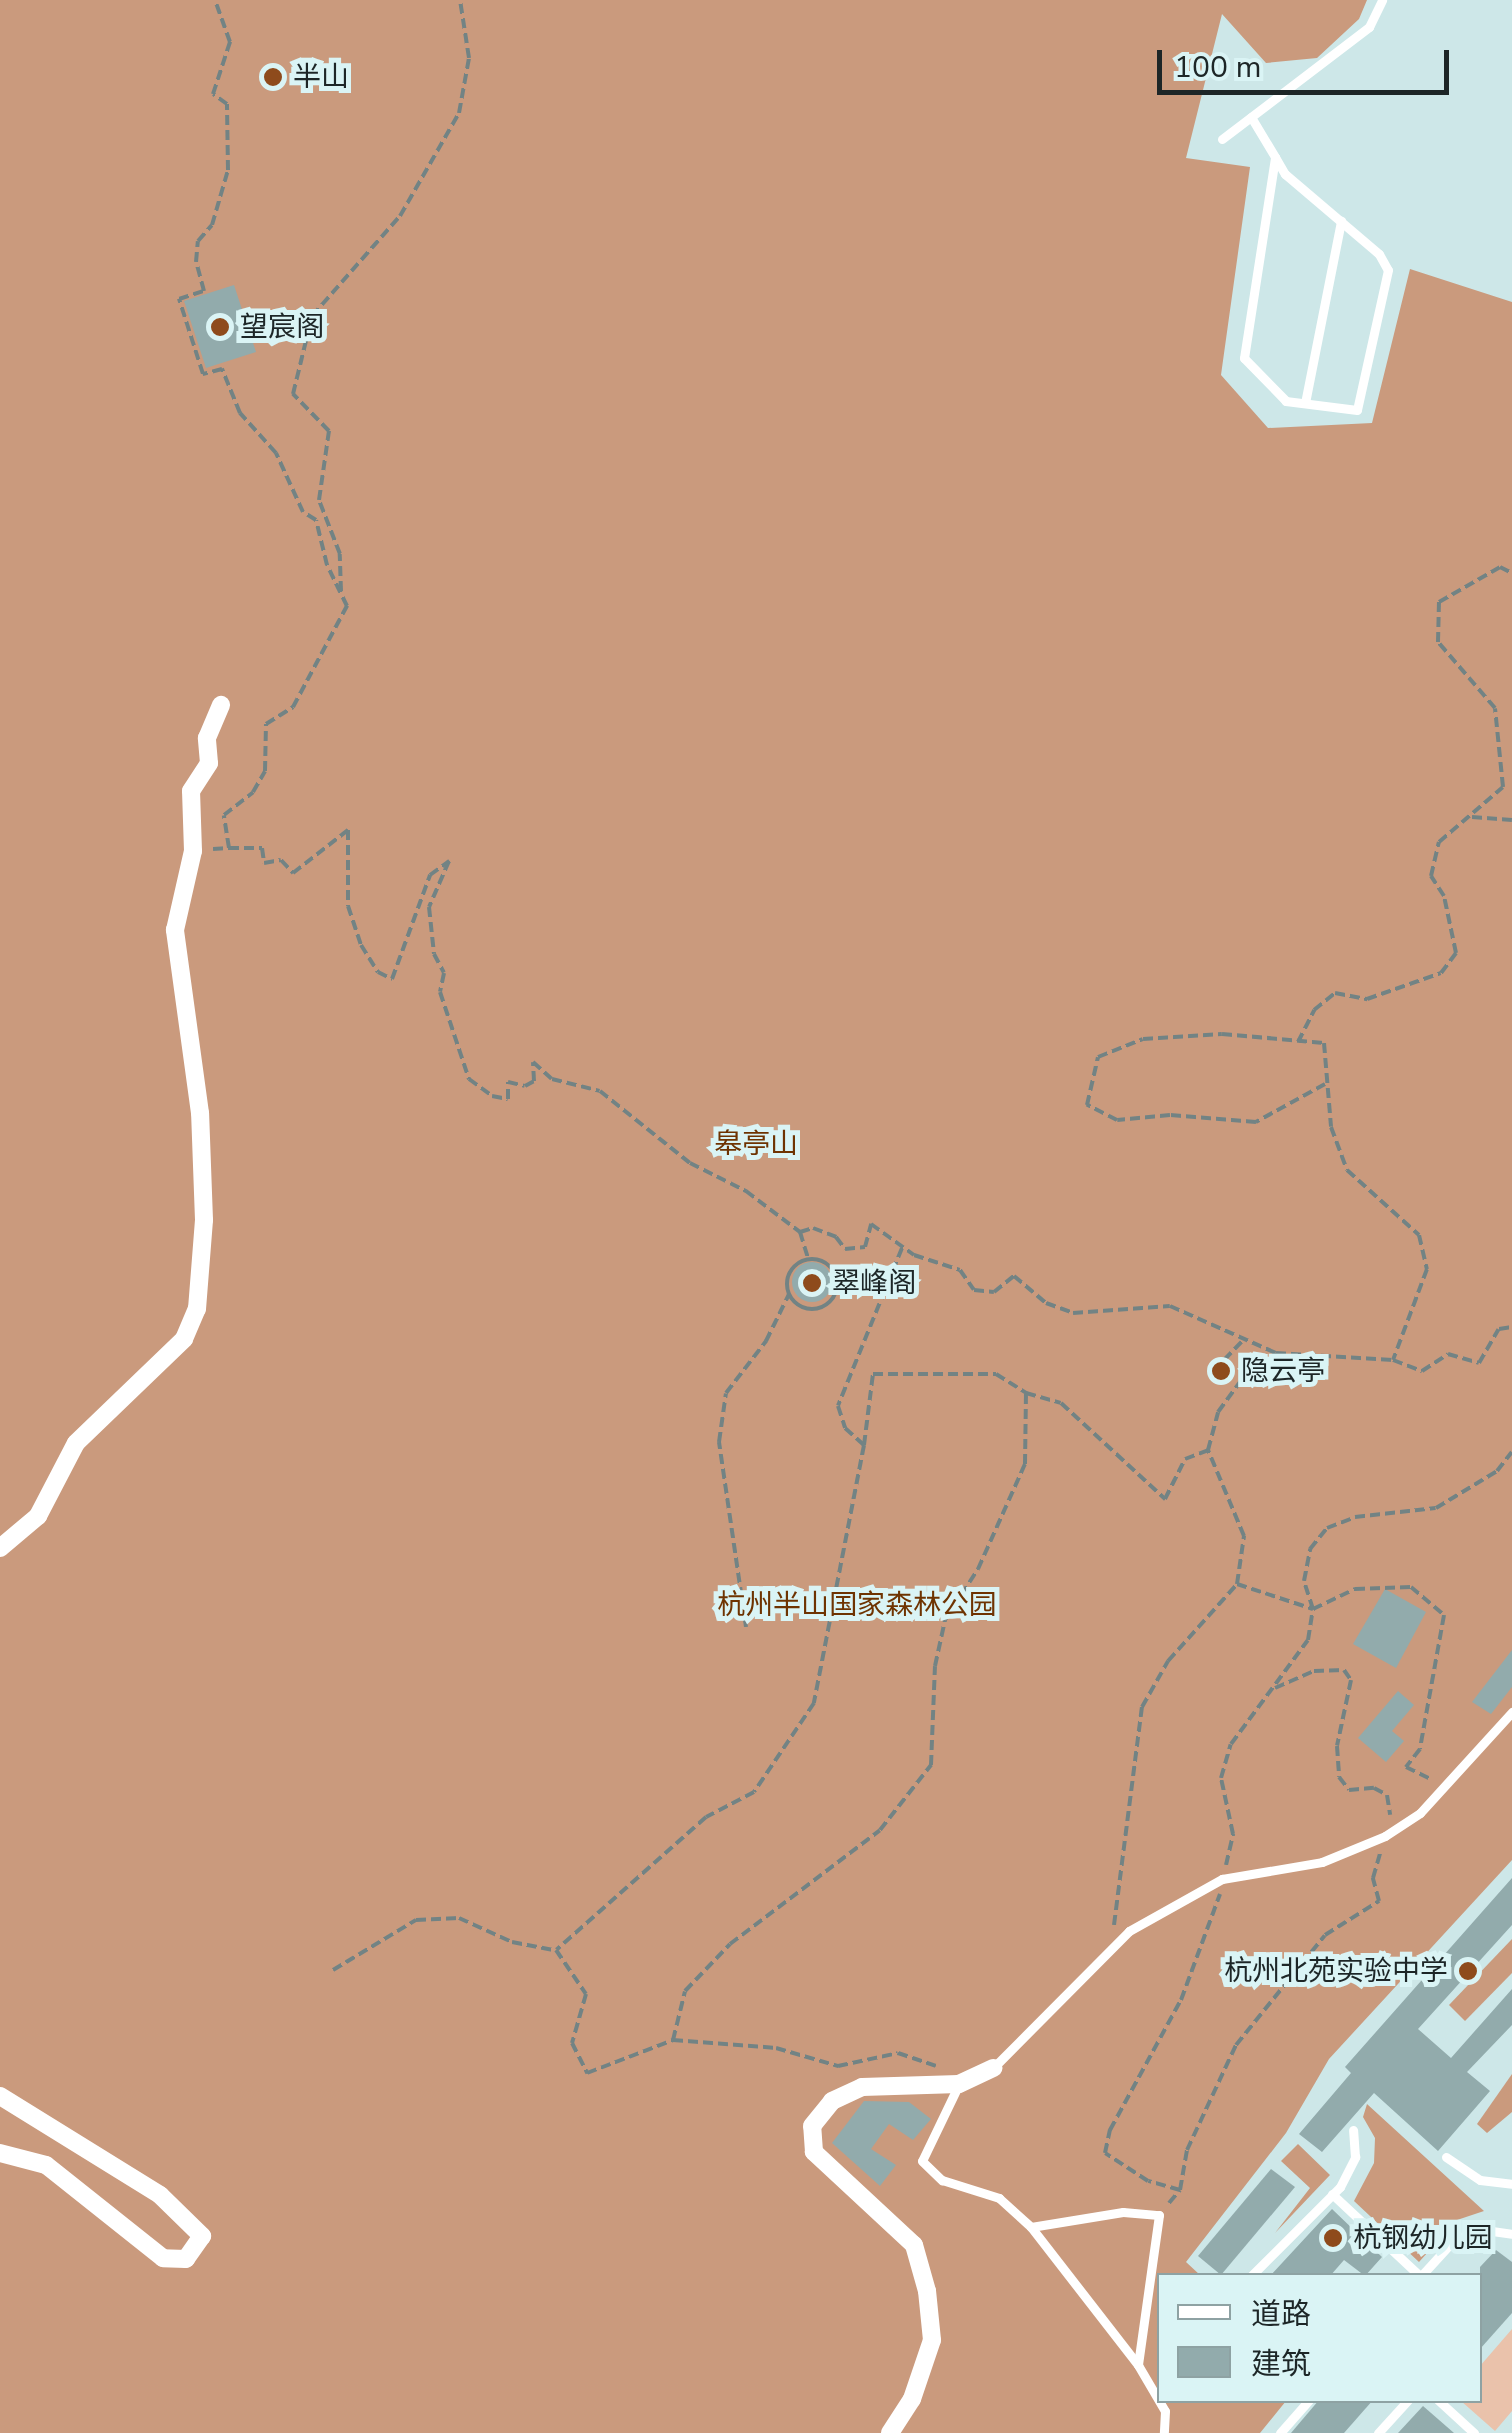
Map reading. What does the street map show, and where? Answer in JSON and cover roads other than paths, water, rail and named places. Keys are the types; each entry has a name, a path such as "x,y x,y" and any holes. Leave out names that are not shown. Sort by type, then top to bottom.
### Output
{"street":[{"path":"0,1548 38,1516 76,1444 184,1338 197,1309 204,1237 200,1113 175,930 193,851 191,791 209,763 206,738 221,705"},
{"path":"890,2433 912,2399 932,2340 927,2292 914,2245 814,2152 812,2126 832,2101 862,2086 958,2084 993,2068"},
{"path":"0,2096 160,2194 202,2236 186,2259 163,2258 46,2166 0,2153"}],"lane":[{"path":"1222,139 1369,27 1382,0"},
{"path":"1250,117 1275,157 1388,270 1358,410 1286,401 1244,358 1275,157"},
{"path":"1305,403 1341,222"},
{"path":"993,2068 1130,1930 1222,1878 1322,1862 1385,1836 1444,1786 1512,1712"},
{"path":"958,2084 922,2161 942,2180 999,2198 1031,2227 1138,2365 1157,2397"},
{"path":"1253,2273 1332,2194 1355,2157 1353,2130"},
{"path":"1446,2157 1480,2180 1512,2184"},
{"path":"1332,2194 1417,2273"},
{"path":"1031,2227 1123,2212 1159,2215 1138,2365"},
{"path":"1423,2273 1452,2242 1478,2229 1512,2234"},
{"path":"1160,2403 1165,2411 1164,2433"},
{"path":"1280,2433 1305,2403"},
{"path":"1378,2433 1405,2403"},
{"path":"1441,2403 1474,2433"}],"place":[{"name":"半山","path":"273,77"},
{"name":"望宸阁","path":"220,327"},
{"name":"翠峰阁","path":"812,1283"},
{"name":"隐云亭","path":"1221,1371"},
{"name":"杭州北苑实验中学","path":"1468,1971"},
{"name":"杭钢幼儿园","path":"1333,2238"}],"park label":[{"name":"皋亭山","path":"756,1144"},
{"name":"杭州半山国家森林公园","path":"857,1605"}]}
